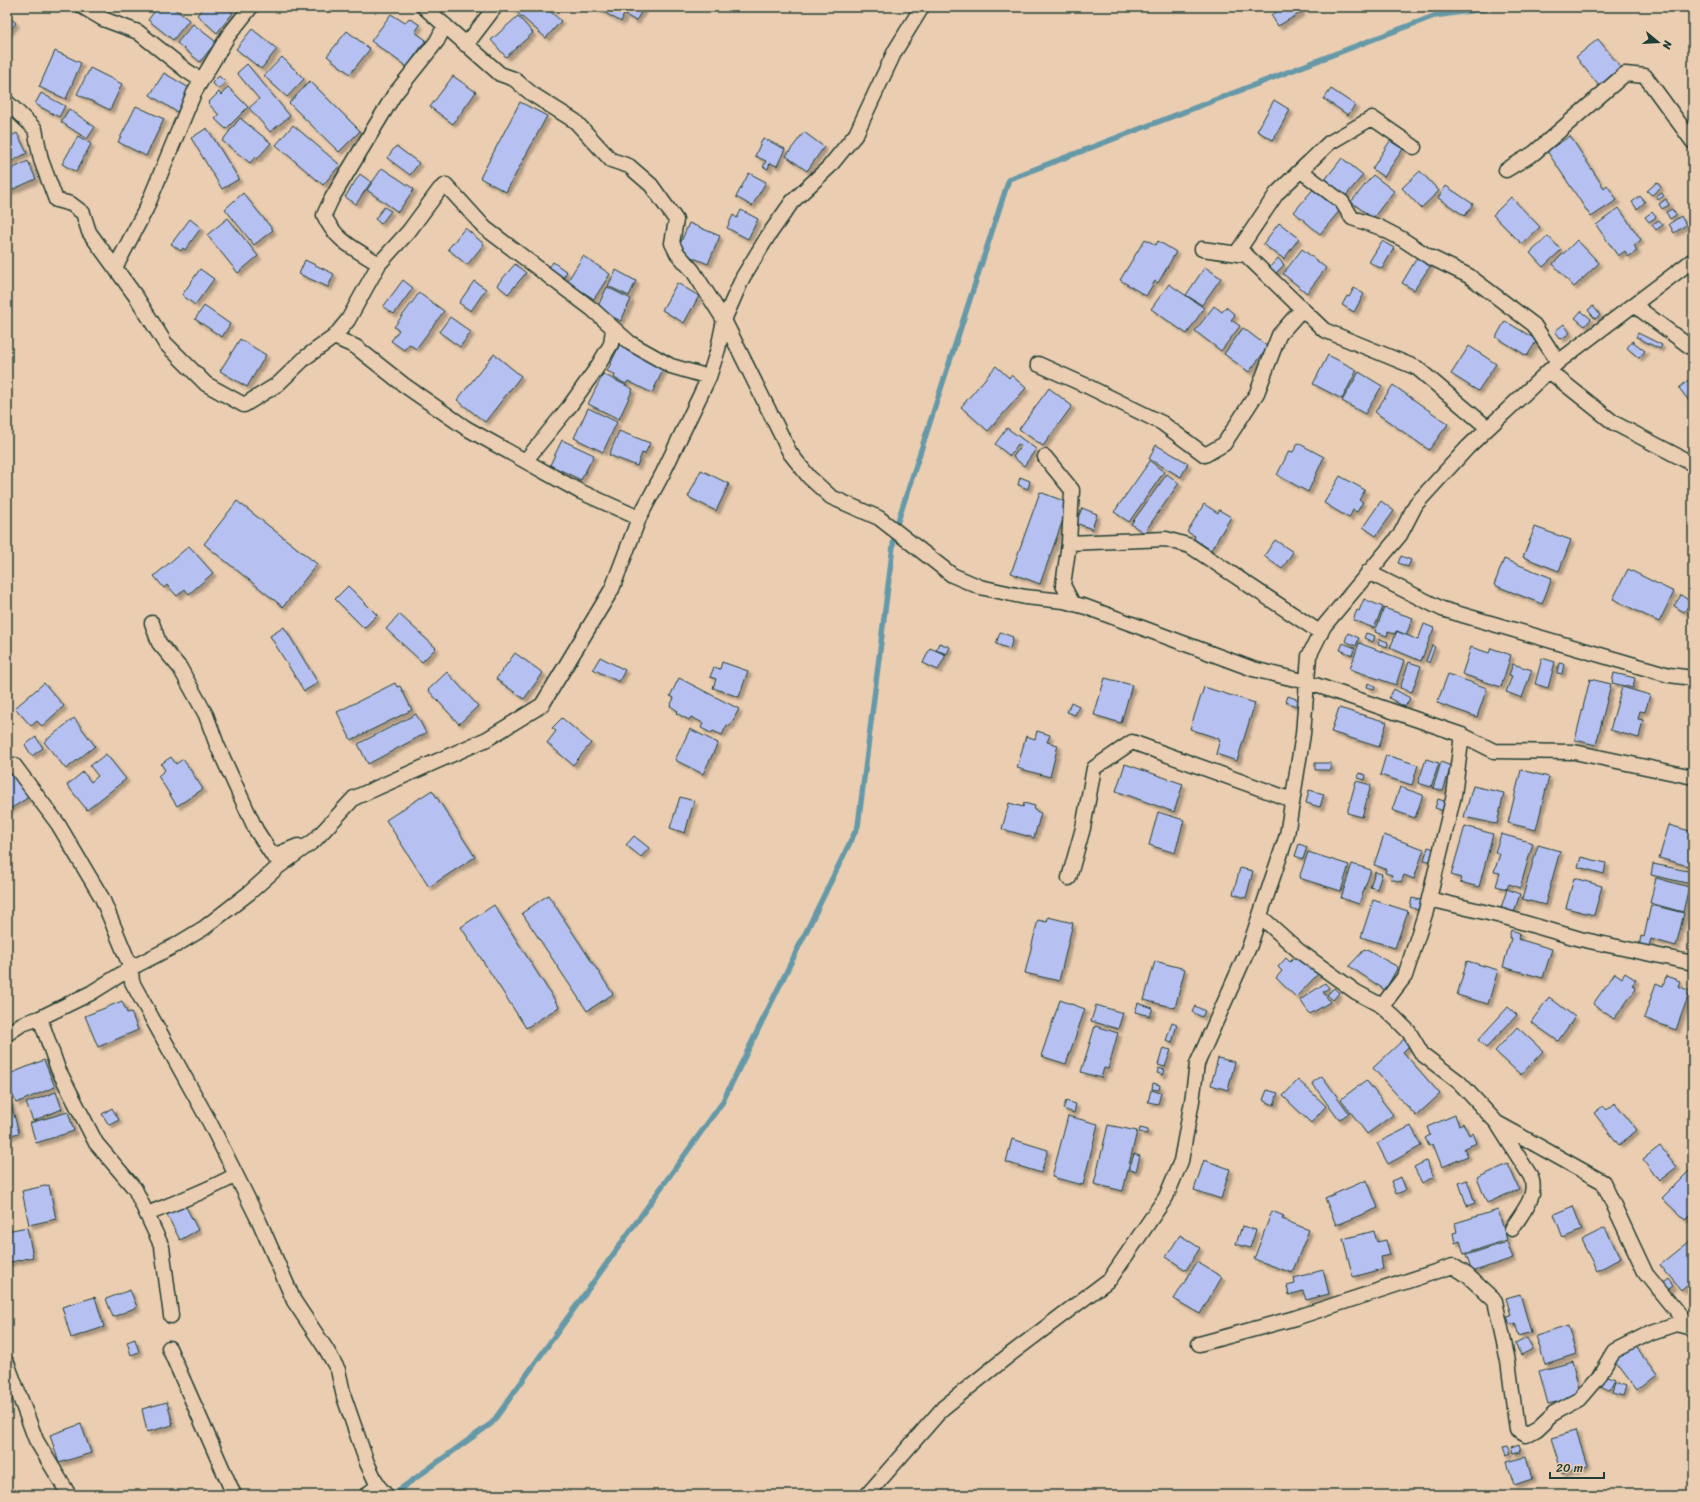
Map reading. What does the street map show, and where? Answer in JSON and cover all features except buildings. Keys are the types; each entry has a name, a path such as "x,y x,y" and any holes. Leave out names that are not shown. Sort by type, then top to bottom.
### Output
{"street":[{"path":"83,7 103,19 138,32 187,71 201,80"},
{"path":"115,268 146,209 194,93 228,36 251,7"},
{"path":"424,7 500,74 514,79 532,94 575,121 611,160 629,166 651,185 676,220 672,243 677,253 693,271 724,320 790,453 809,477 831,497 879,518 952,575 980,588 1086,607 1253,669 1307,682 1462,736 1494,751 1574,752 1693,777"},
{"path":"466,45 495,7"},
{"path":"7,1034 22,1024 40,1018 91,993 131,968 176,945 204,928 249,893 278,867 315,840 354,798 487,739 542,705 612,589 638,518 663,473 708,377 718,349 724,320 743,277 768,236 792,202 829,167 856,134 895,50 922,7"},
{"path":"380,264 351,247 329,228 324,215 332,198 394,95 437,41 445,25"},
{"path":"1506,170 1534,153 1625,74 1645,76 1693,142"},
{"path":"7,102 35,129 41,160 56,200 71,204 83,213 90,232 137,298 164,343 206,384 244,405 278,384 306,357 334,337 348,320 380,264 440,190 446,185 485,228 592,309 613,329 630,342 672,366 708,377"},
{"path":"1236,254 1277,194 1329,143 1372,118 1414,147"},
{"path":"1301,171 1342,202 1352,218 1379,227 1402,239 1428,256 1469,276 1534,324 1554,367 1614,423 1693,464"},
{"path":"1202,249 1246,255 1324,330 1417,368 1488,428"},
{"path":"867,1495 943,1408 1008,1356 1110,1279 1166,1197 1182,1161 1197,1064 1250,945 1287,835 1303,734 1309,656 1324,626 1400,535 1416,504 1468,447 1554,367 1693,260"},
{"path":"1634,305 1693,349"},
{"path":"1038,364 1162,423 1205,455 1224,444 1257,393 1279,335 1302,309"},
{"path":"526,460 569,407 596,368 611,344 613,329"},
{"path":"334,337 356,347 404,386 466,428 526,460 579,491 638,518"},
{"path":"1045,458 1072,490 1063,585 1073,604"},
{"path":"1068,543 1166,539 1190,546 1320,634"},
{"path":"1368,572 1442,609 1669,675 1693,678"},
{"path":"152,623 159,643 180,668 206,715 217,745 256,830 273,856 315,840"},
{"path":"1382,1006 1405,976 1429,899 1454,795 1462,736"},
{"path":"1069,878 1083,828 1094,768 1132,742 1292,800"},
{"path":"14,765 58,824 102,898 131,968 132,982 203,1110 260,1223 294,1301 338,1370 344,1397 367,1463 382,1490 366,1495"},
{"path":"1429,899 1501,916 1580,939 1693,963"},
{"path":"1260,916 1299,951 1356,992 1382,1006 1409,1032 1422,1054 1459,1082 1496,1123 1531,1178 1534,1186 1533,1195 1512,1229"},
{"path":"40,1018 58,1069 96,1144 135,1189 162,1247 171,1316"},
{"path":"1496,1123 1603,1182 1646,1274 1691,1329"},
{"path":"147,1214 210,1189 236,1175"},
{"path":"1199,1344 1295,1318 1453,1266 1467,1275 1495,1301 1508,1361 1517,1430 1526,1435 1537,1429 1554,1414 1580,1399 1598,1378 1614,1351 1652,1332 1676,1324 1691,1329"},
{"path":"169,1348 234,1495"},
{"path":"7,1363 36,1440 69,1495"}],"waterway":[{"path":"392,1495 492,1423 722,1103 858,826 895,530 1009,179 1434,16 1497,7"}]}
